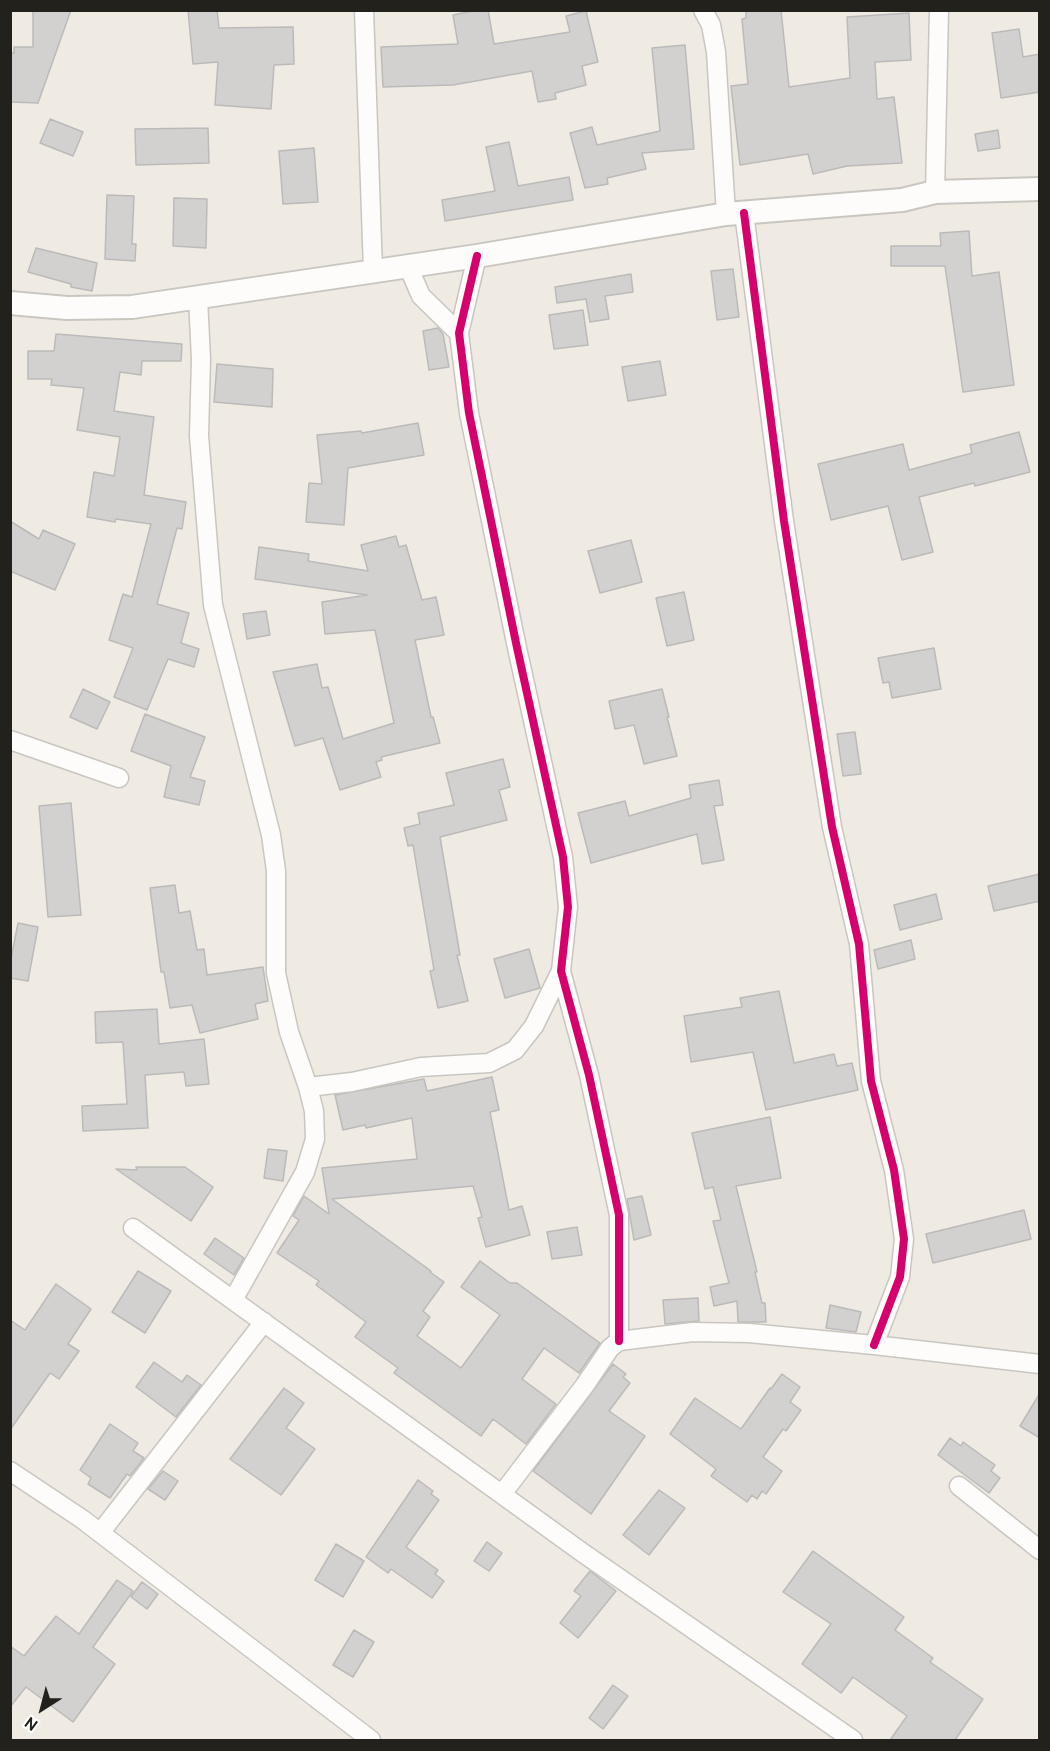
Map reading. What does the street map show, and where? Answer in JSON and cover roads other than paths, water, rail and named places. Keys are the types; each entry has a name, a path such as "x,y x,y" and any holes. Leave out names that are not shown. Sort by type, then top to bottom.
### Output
{"street":[{"path":"364,10 373,272"},
{"path":"703,10 711,25 716,52 735,214 832,827 859,944 871,1082 894,1170 904,1239 900,1277 874,1345"},
{"path":"935,192 939,10"},
{"path":"10,303 67,308 132,307 477,256 735,214 902,200 935,192 1040,189"},
{"path":"308,1087 352,1082 421,1067 489,1063 515,1050 534,1026 561,971 568,907 563,857 469,413 459,333 477,256"},
{"path":"408,266 421,296 459,333"},
{"path":"198,298 201,359 199,436 213,605 271,835 276,871 276,973 289,1032 314,1111 315,1139 304,1172 233,1300"},
{"path":"10,740 119,777"},
{"path":"561,971 589,1075 619,1215 619,1341"},
{"path":"133,1228 583,1552 853,1740"},
{"path":"100,1533 264,1322"},
{"path":"502,1494 585,1385 610,1348 619,1341 693,1332 749,1333 1040,1364"},
{"path":"10,1471 100,1533 371,1740"},
{"path":"959,1486 1040,1550"}]}
